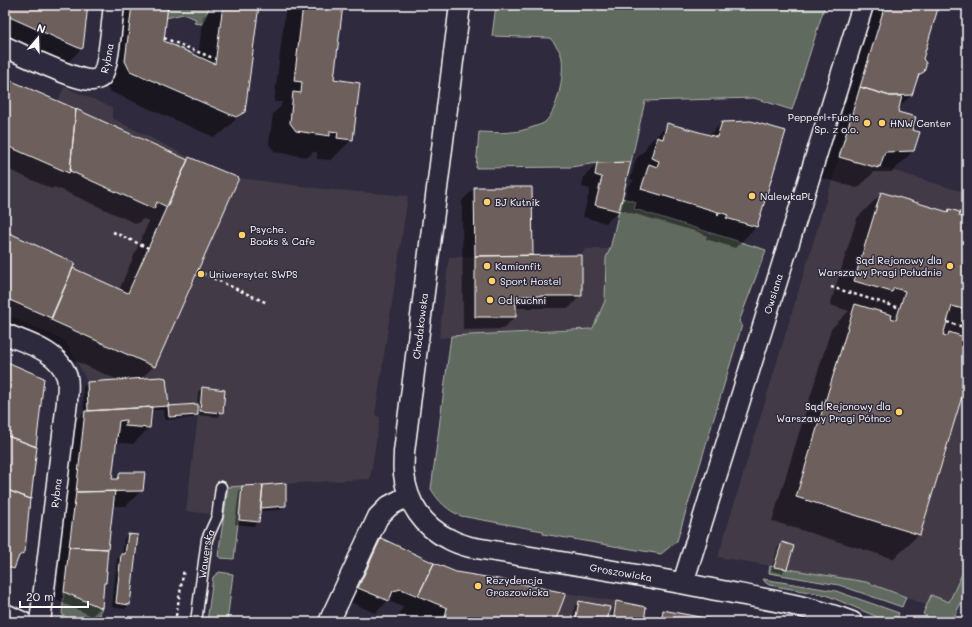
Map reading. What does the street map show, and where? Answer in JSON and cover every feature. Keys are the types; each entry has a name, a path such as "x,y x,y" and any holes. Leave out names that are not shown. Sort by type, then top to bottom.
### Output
{"street":[{"name":"Rybna","path":"5,47 70,75 83,79 94,80 101,77 106,67 114,5"},
{"name":"Chodakowska","path":"408,496 403,473 460,5"},
{"name":"Owsiana","path":"683,583 862,5"},
{"name":"Rybna","path":"5,334 45,351 61,365 67,378 67,402 40,622"},
{"name":"Groszowicka","path":"408,496 418,514 432,529 450,540 470,547 683,583 830,613 852,622"},
{"path":"329,622 378,517 389,506 408,496"},
{"path":"5,614 22,622"}],"lane":[{"name":"Wawerska","path":"196,622 207,540 217,517 221,487"}],"path":[{"path":"164,38 213,58"},
{"path":"113,232 148,248"},
{"path":"197,271 267,303"},
{"path":"831,287 900,308"},
{"path":"947,322 967,328"},
{"path":"175,622 185,567"}],"shaded area":[{"name":"Uniwersytet SWPS","path":"5,78 58,101 64,87 112,107 112,118 189,157 239,178 323,189 408,196 375,415 380,417 370,479 215,487 209,514 186,511 198,415 198,404 88,411 87,382 64,340 5,314"},
{"path":"839,157 878,168 878,166 967,193 967,563 946,609 939,610 866,582 718,557"},
{"path":"585,249 610,249 606,258 605,301 594,328 525,331 439,338 449,257 582,255"},
{"path":"566,593 616,601 613,622 555,622"}],"green space":[{"path":"168,5 218,5 217,9 209,8 202,24 194,23 196,19 183,14 166,18"},
{"path":"496,5 825,5 792,110 754,98 645,101 631,162 597,163 571,167 476,168 479,132 515,132 529,129 545,122 550,117 557,101 561,83 562,59 558,48 550,38 492,36"},
{"path":"622,198 636,202 634,209 766,250 739,322 742,325 677,541 661,554 543,534 543,531 461,516 444,505 431,489 451,336 593,328 605,301 606,258 610,249"},
{"path":"242,486 234,559 220,558 218,556 228,487"},
{"path":"967,563 967,591 953,619 941,622 923,614 931,595 949,602"},
{"path":"770,566 866,582 906,597 902,607 839,585 769,573"},
{"path":"219,572 233,574 227,622 207,622 213,577"},
{"path":"763,579 836,591 899,613 896,621 889,622 826,595 769,585"},
{"path":"64,592 102,608 98,622 75,621 62,614"}],"building":[{"path":"5,5 88,5 83,48 81,49 5,15"},
{"path":"132,5 168,5 164,41 215,64 223,5 259,5 245,112 236,117 130,71 125,61"},
{"path":"303,5 343,5 334,79 360,83 353,140 337,138 338,132 330,131 330,136 296,131 290,123 293,92 301,93 302,82 294,81"},
{"path":"885,5 939,5 923,59 926,66 924,72 919,74 912,95 890,96 860,87"},
{"path":"5,78 76,109 69,173 5,145"},
{"name":"HNW Center","path":"860,87 890,96 902,96 898,112 916,117 912,130 920,132 914,151 885,152 880,167 878,166 878,168 839,157"},
{"path":"76,109 188,160 167,207 157,202 154,209 70,171"},
{"path":"751,121 786,131 757,227 726,218 728,215 719,212 718,216 718,212 641,189 649,164 657,167 659,161 651,158 657,137 663,139 667,123 717,137 722,122"},
{"path":"189,157 239,178 155,367 51,320 73,268 128,293"},
{"path":"631,162 619,211 595,205 602,177 595,175 597,163"},
{"path":"474,187 532,187 533,255 475,256"},
{"path":"881,192 948,212 949,209 960,212 959,216 967,218 967,314 962,313 963,309 952,306 943,335 948,336 949,332 967,338 967,380 920,535 796,497 855,304 892,315 891,318 896,320 905,291 894,288 892,292 854,281"},
{"path":"5,231 75,263 51,318 5,298"},
{"path":"582,255 582,296 516,296 516,317 475,317 475,256"},
{"path":"5,361 44,378 36,447 5,435"},
{"path":"161,377 166,378 169,406 88,411 87,382"},
{"path":"202,387 225,390 223,413 200,411"},
{"path":"198,404 198,415 169,417 168,406"},
{"path":"152,407 150,428 125,426 126,420 119,421 112,479 118,479 120,472 145,472 143,491 76,492 85,411"},
{"path":"5,435 37,447 31,499 5,489"},
{"path":"286,483 286,506 261,508 263,485"},
{"path":"263,485 259,522 239,520 242,486"},
{"path":"5,489 30,499 25,552 19,556 14,569 5,566"},
{"path":"115,491 108,549 69,547 76,492"},
{"path":"128,534 138,535 130,605 116,603 121,554 125,554"},
{"path":"381,538 434,563 418,596 401,589 393,591 389,601 358,588"},
{"path":"782,542 794,546 787,569 774,567"},
{"path":"69,547 108,549 106,583 104,583 102,608 64,592"},
{"name":"Rezydencja Groszowicka","path":"434,563 456,572 566,593 555,622 503,622 485,618 484,622 444,622 447,608 418,596"},
{"path":"579,601 610,607 607,622 575,622"},
{"path":"616,601 646,607 644,622 613,622"},
{"path":"663,610 715,620 714,622 661,622"},
{"path":"715,620 727,622 714,622"}],"place":[{"name":"Pepperl+Fuchs Sp. z o.o.","path":"867,123"},
{"name":"HNW Center","path":"882,123"},
{"name":"NalewkaPL","path":"752,196"},
{"name":"BJ Kutnik","path":"487,202"},
{"name":"Psyche. Books & Cafe","path":"242,235"},
{"name":"Kamionfit","path":"487,266"},
{"name":"Sąd Rejonowy dla Warszawy Pragi Południe","path":"950,266"},
{"name":"Uniwersytet SWPS","path":"201,274"},
{"name":"Sport Hostel","path":"492,281"},
{"name":"Od kuchni","path":"490,300"},
{"name":"Sąd Rejonowy dla Warszawy Pragi Północ","path":"899,412"},
{"name":"Rezydencja Groszowicka","path":"478,586"}]}
